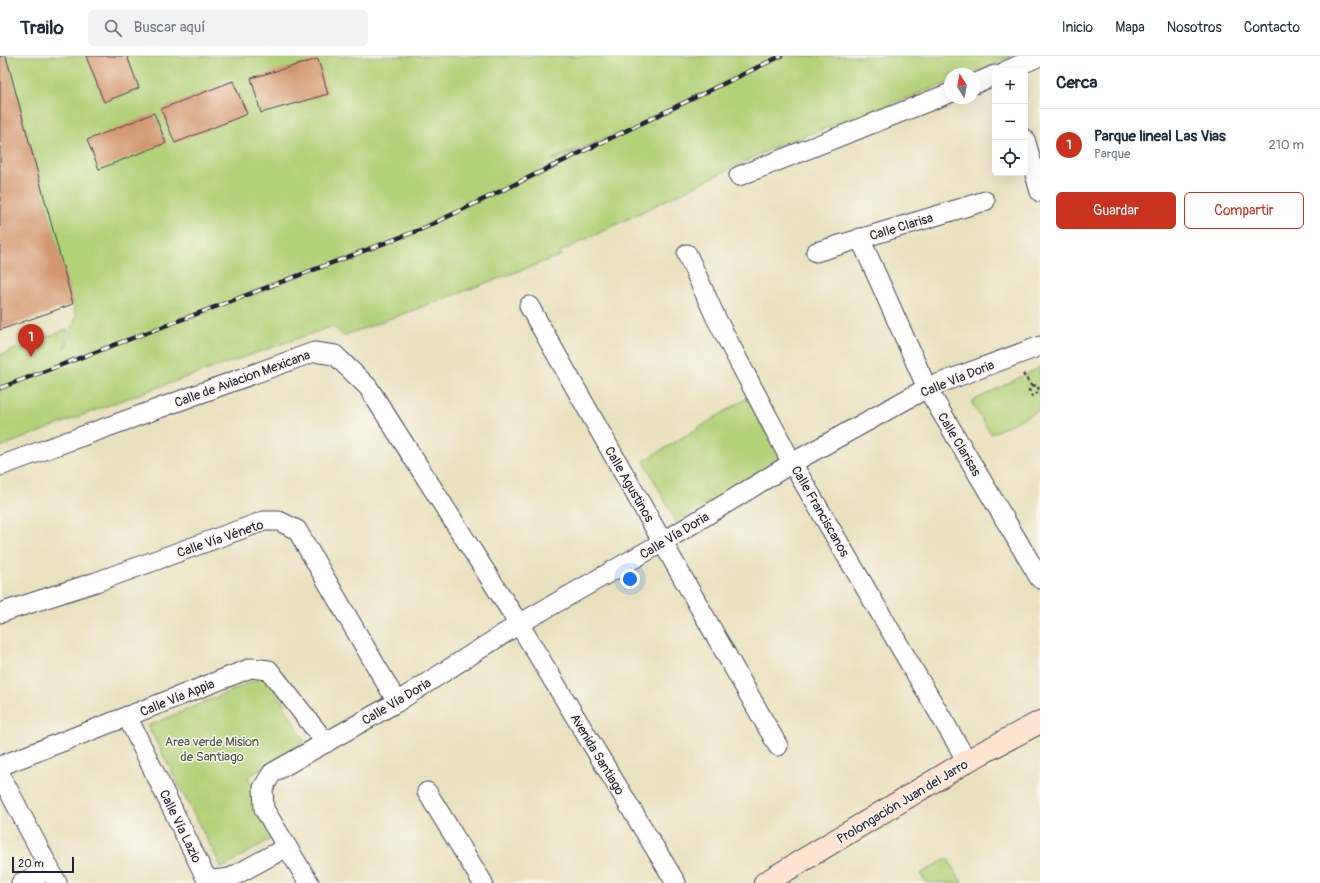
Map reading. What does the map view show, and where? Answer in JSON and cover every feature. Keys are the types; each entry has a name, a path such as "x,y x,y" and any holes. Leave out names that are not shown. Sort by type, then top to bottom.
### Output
{"main road":[{"name":"Prolongación Juan del Jarro","path":"765,883 967,761 1040,722"}],"street":[{"path":"1013,68 1040,56"},
{"path":"980,81 992,76"},
{"path":"739,176 944,95"},
{"path":"1025,140 1040,192"},
{"name":"Calle Clarisa","path":"816,252 986,200"},
{"name":"Calle Clarisas","path":"860,238 927,388 1040,579"},
{"name":"Calle Franciscanos","path":"687,254 716,318 792,462 967,761"},
{"name":"Calle Agustinos","path":"529,306 778,746"},
{"name":"Calle Vía Doria","path":"287,847 264,809 263,788 272,773 397,702 519,624 663,542 792,462 927,388 1040,346"},
{"name":"Calle de Aviacion Mexicana","path":"0,466 314,352 335,355 368,387 519,624"},
{"name":"Calle Vía Véneto","path":"0,613 96,582 264,521 279,521 296,530 397,702"},
{"name":"Avenida Santiago","path":"519,624 676,883"},
{"name":"Calle Vía Appia","path":"0,766 251,668 268,670 326,743"},
{"name":"Calle Vía Lazio","path":"127,716 205,876 211,882 230,878 287,847"},
{"path":"0,774 53,876 21,883"},
{"path":"427,792 483,883"},
{"path":"287,847 309,883"}],"path":[{"path":"1014,356 1031,385 1038,386 1039,392 1032,396 1029,390 1031,385"}],"green space":[{"path":"6,56 1014,56 980,70 980,68 944,68 944,84 777,146 560,252 562,255 343,336 333,326 122,400 0,447 0,355 68,329 65,349 76,316","holes":["611,137 603,142 552,159"]},
{"path":"1040,367 1040,410 991,434 971,402"},
{"path":"747,398 781,459 676,522 644,461"},
{"name":"Area verde Mision de Santiago","path":"268,675 304,742 248,777 275,836 222,868 148,726"},
{"path":"947,858 962,883 926,883 921,874"}],"building":[{"path":"0,56 6,56 73,304 0,330"},
{"path":"86,56 127,56 139,88 104,102"},
{"path":"318,59 328,94 261,113 251,78"},
{"path":"233,81 247,114 175,143 161,109"},
{"path":"154,113 166,143 99,169 87,140"}],"railway":[{"path":"0,388 422,229 781,56"}],"place":[{"name":"Parque lineal Las Vias","path":"31,357"}]}
